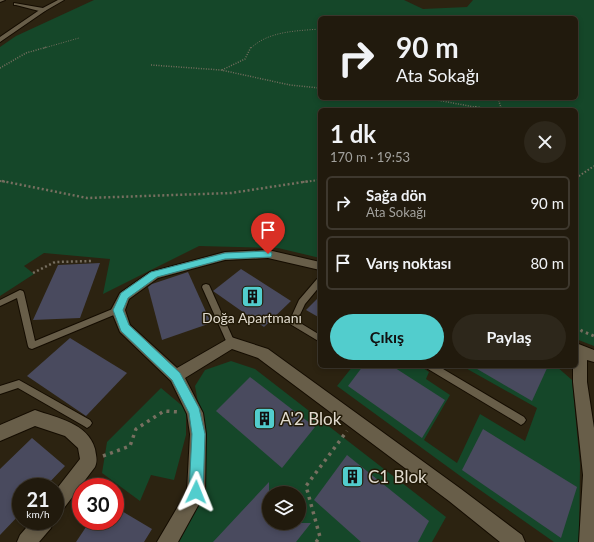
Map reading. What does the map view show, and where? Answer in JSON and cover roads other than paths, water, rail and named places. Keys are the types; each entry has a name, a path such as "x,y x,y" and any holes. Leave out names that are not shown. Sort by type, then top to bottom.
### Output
{"street":[{"path":"52,5 57,0"},
{"path":"2,37 43,10 62,0"},
{"path":"16,4 43,10"},
{"path":"167,542 196,492 198,434 194,412 176,376 125,328 118,310 124,296 154,275 225,256 268,254 318,266"},
{"path":"176,376 232,343 263,353 455,495 515,542"},
{"path":"583,352 580,382 592,475 589,542"},
{"path":"0,433 35,418 70,430 85,443 89,461 64,494"},
{"path":"27,542 37,530"}],"lane":[{"path":"318,283 302,302 293,322 318,338"},
{"path":"206,287 232,343"},
{"path":"0,303 20,293 32,346 118,310"},
{"path":"434,368 521,420"},
{"path":"0,390 19,384 87,423"}],"place":[{"name":"Doğa Apartmanı","path":"252,296"},
{"name":"A'2 Blok","path":"265,419"},
{"name":"C1 Blok","path":"353,477"}]}
